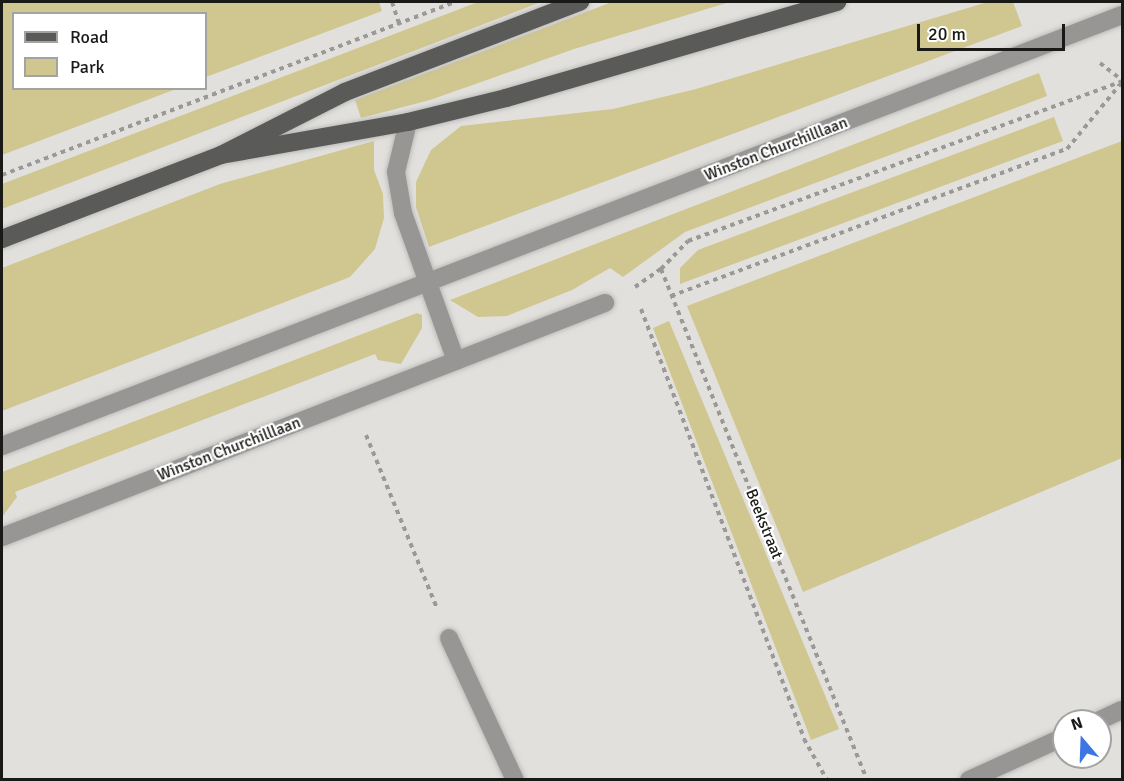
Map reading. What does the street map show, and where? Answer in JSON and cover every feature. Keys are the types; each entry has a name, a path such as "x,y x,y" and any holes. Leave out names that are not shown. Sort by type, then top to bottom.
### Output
{"main road":[{"path":"2,239 221,155 345,92 580,2"},
{"path":"221,155 408,122 506,98 837,2"}],"street":[{"name":"Winston Churchilllaan","path":"2,446 1122,15"},
{"path":"408,122 396,172 403,213 429,280 456,361"},
{"name":"Winston Churchilllaan","path":"2,537 605,303"},
{"path":"449,638 515,780"},
{"path":"969,780 1052,742"}],"path":[{"path":"392,2 399,23"},
{"path":"2,176 455,2"},
{"path":"827,780 804,739 633,288 661,269 688,241 1122,82"},
{"path":"671,296 1067,149 1122,82"},
{"name":"Beekstraat","path":"661,269 867,780"},
{"path":"352,401 449,638"}],"green space":[{"path":"2,2 379,2 382,11 207,77 207,12 12,12 12,90 173,90 2,155"},
{"path":"478,2 541,2 2,209 2,184"},
{"path":"612,2 730,2 574,49 430,100 361,118 355,100"},
{"path":"988,2 1013,2 1022,26 429,247 416,207 416,182 431,150 461,126 613,109 696,89"},
{"path":"1039,73 1047,96 685,232 623,277 610,268 572,290 507,316 478,317 450,300"},
{"path":"1054,117 1063,141 680,284 680,268 698,250"},
{"path":"374,141 374,170 383,194 384,218 375,249 350,277 2,411 2,268 220,184"},
{"path":"1122,141 1122,458 803,592 687,306"},
{"path":"417,313 422,315 422,328 401,364 378,360 375,354 15,492 17,497 2,517 2,472"},
{"path":"669,321 839,729 811,740 653,328"}]}
